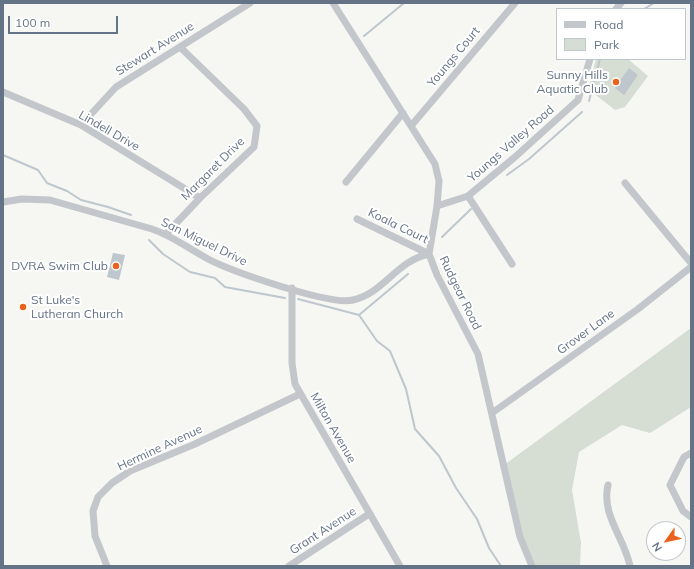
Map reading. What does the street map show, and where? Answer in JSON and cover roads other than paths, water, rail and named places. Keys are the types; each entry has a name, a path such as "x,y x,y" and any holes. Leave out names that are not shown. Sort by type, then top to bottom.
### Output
{"street":[{"name":"Stewart Avenue","path":"81,125 116,87 250,3"},
{"name":"Rudgear Road","path":"333,3 435,164 439,181 437,206 429,254 437,275 478,354 520,537 532,566"},
{"name":"Youngs Court","path":"411,126 515,3"},
{"name":"Margaret Drive","path":"166,234 200,198 254,147 257,126 244,109 180,47"},
{"name":"Youngs Valley Road","path":"437,206 468,196 515,157 578,100 590,60"},
{"name":"Lindell Drive","path":"3,92 81,125 200,198"},
{"path":"346,182 403,113"},
{"path":"625,183 691,263"},
{"path":"468,196 512,264"},
{"name":"San Miguel Drive","path":"3,202 22,199 50,200 166,234 207,259 224,266 292,288 340,301 360,299 382,285 408,261 429,254"},
{"name":"Koala Court","path":"357,219 429,254"},
{"name":"Grover Lane","path":"492,413 638,309 691,267"},
{"name":"Milton Avenue","path":"292,288 293,369 295,384 400,566"},
{"name":"Hermine Avenue","path":"107,566 95,536 93,511 98,497 112,483 130,471 195,444 300,394"},
{"path":"691,453 684,457 670,485 683,511 691,517"},
{"path":"608,485 606,503 614,528 630,566"},
{"name":"Grant Avenue","path":"289,566 369,514"}],"waterway":[{"path":"364,36 404,3"},
{"path":"646,8 654,3"},
{"path":"589,101 600,60"},
{"path":"507,175 529,159 582,112"},
{"path":"3,155 38,170 47,183 67,191 81,200 131,215"},
{"path":"442,237 471,209"},
{"path":"149,240 163,254 190,272 215,278 225,287 285,298"},
{"path":"359,315 408,274"},
{"path":"298,299 359,315 377,341 390,351 406,389 415,429 439,456 456,488 477,519 489,548 501,566"}],"place":[{"name":"Sunny Hills Aquatic Club","path":"616,82"},
{"name":"DVRA Swim Club","path":"116,266"},
{"name":"St Luke's Lutheran Church","path":"23,307"}]}
